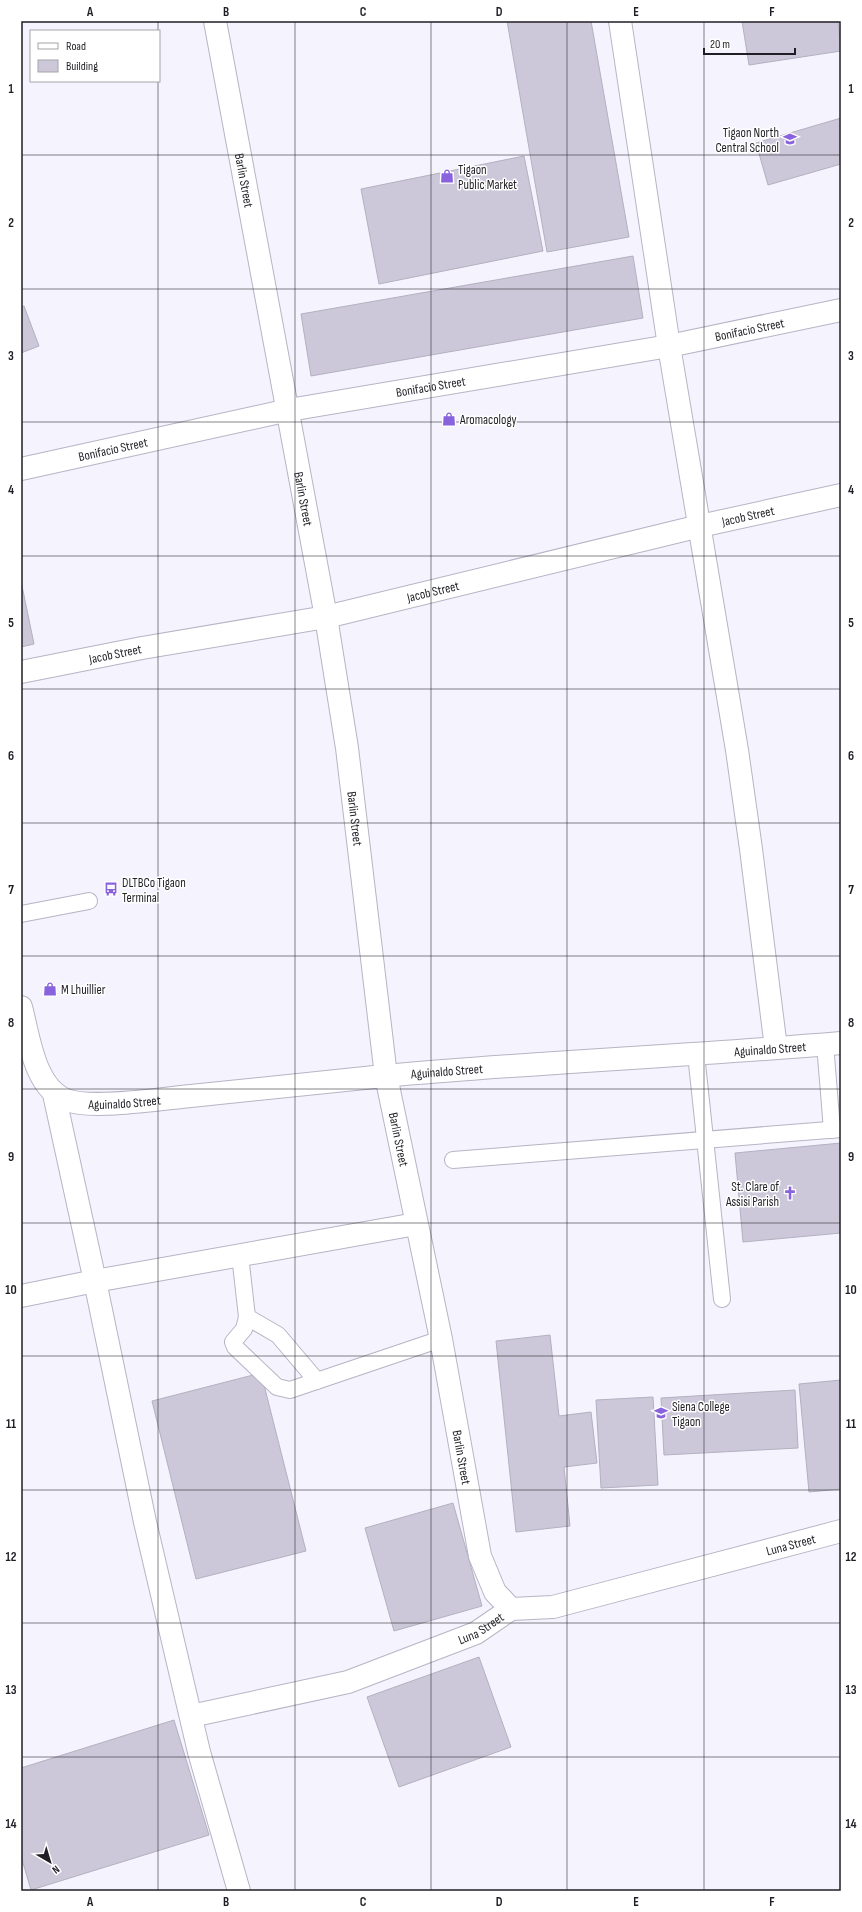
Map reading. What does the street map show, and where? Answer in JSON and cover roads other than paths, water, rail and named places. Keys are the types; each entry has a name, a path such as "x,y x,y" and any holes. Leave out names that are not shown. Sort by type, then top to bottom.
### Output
{"street":[{"name":"Barlin Street","path":"215,21 289,410 326,617 346,748 386,1076 441,1339 480,1556 495,1592 511,1609"},
{"path":"620,21 669,346 700,526 751,848 776,1048"},
{"name":"Bonifacio Street","path":"21,469 289,410 669,346 841,310"},
{"name":"Jacob Street","path":"21,672 142,648 326,617 700,526 841,495"},
{"path":"21,1007 38,1069 45,1083 54,1094 95,1281 145,1522 201,1759 239,1891"},
{"name":"Aguinaldo Street","path":"54,1094 68,1101 114,1103 386,1076 833,1044"},
{"path":"21,1296 95,1281 416,1224"},
{"name":"Luna Street","path":"191,1716 348,1682 476,1633 511,1609 553,1607 841,1531"}],"lane":[{"path":"21,914 89,901"},
{"path":"453,1160 836,1130 833,1044"},
{"path":"696,1054 722,1299"},
{"path":"240,1255 247,1318 244,1329 233,1342 235,1347 277,1387 290,1390 441,1339"},
{"path":"247,1318 278,1335 317,1381"}],"place":[{"name":"Tigaon North Central School","path":"790,139"},
{"name":"Tigaon Public Market","path":"447,176"},
{"name":"Aromacology","path":"449,419"},
{"name":"DLTBCo Tigaon Terminal","path":"111,889"},
{"name":"M Lhuillier","path":"50,989"},
{"name":"St. Clare of Assisi Parish","path":"790,1193"},
{"name":"Siena College Tigaon","path":"661,1413"}]}
